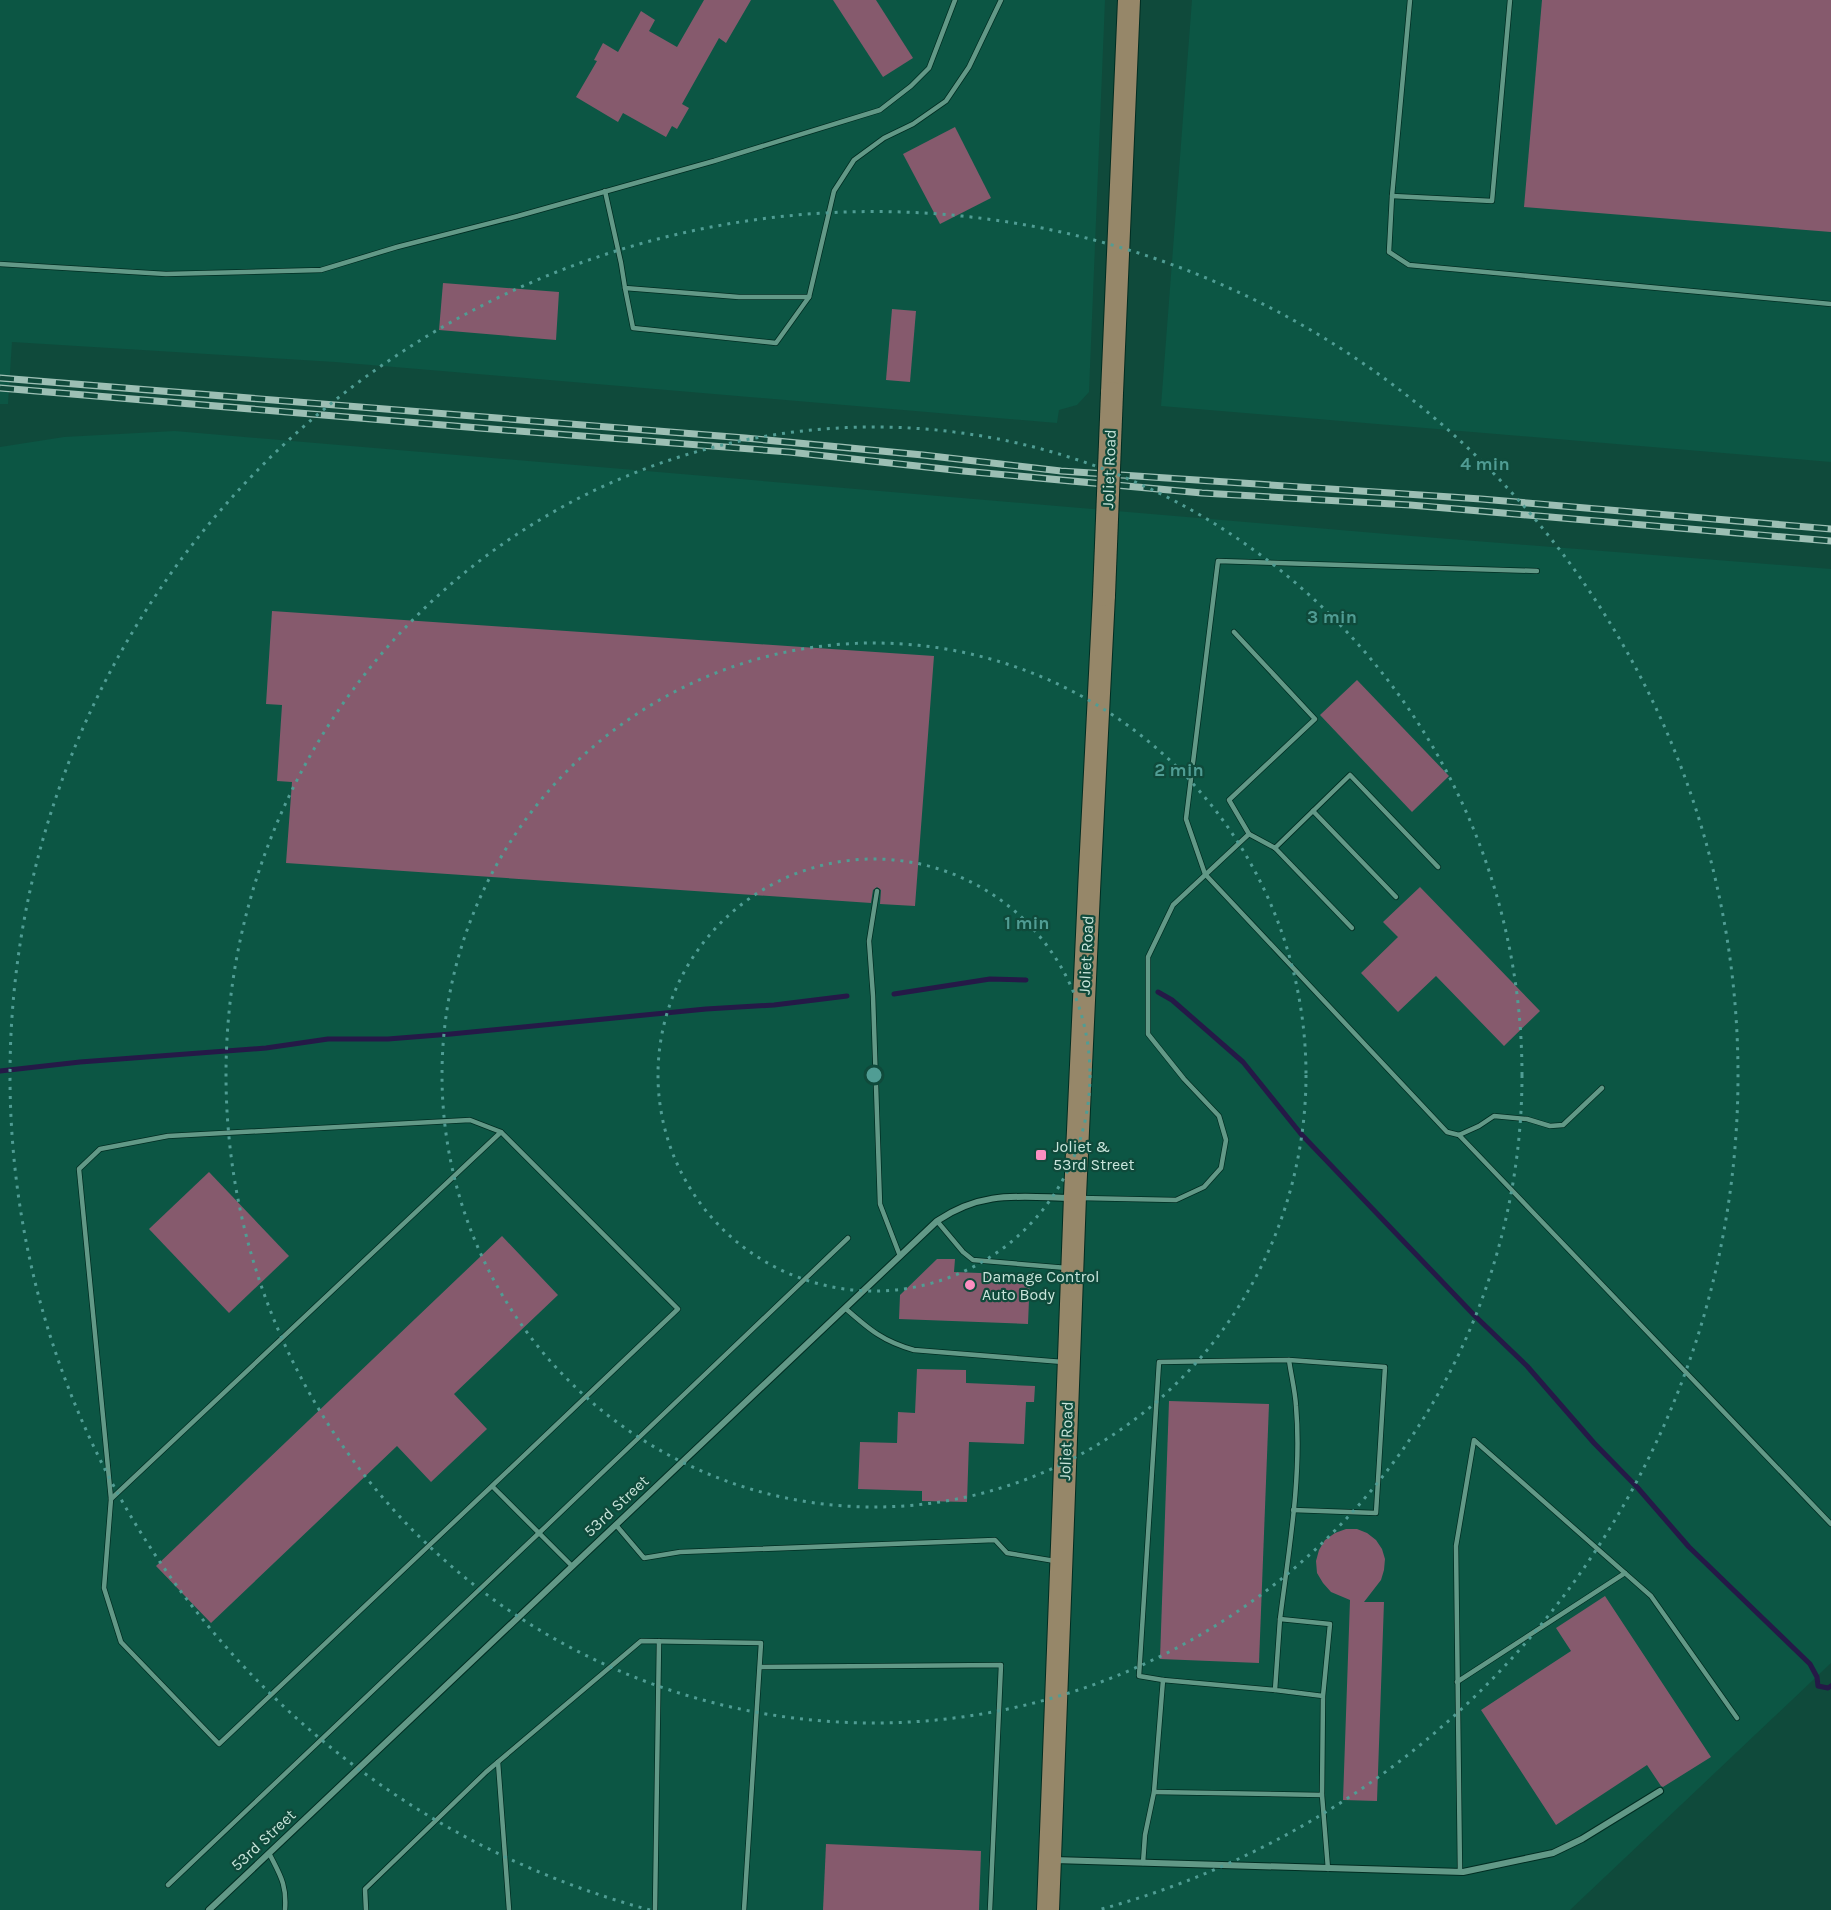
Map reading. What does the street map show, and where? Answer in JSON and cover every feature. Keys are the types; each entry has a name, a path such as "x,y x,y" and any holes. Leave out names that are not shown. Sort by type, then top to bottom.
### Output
{"main road":[{"name":"Joliet Road","path":"1047,1910 1057,1713 1075,1198 1104,595 1129,0"}],"street":[{"name":"53rd Street","path":"209,1910 937,1221 954,1210 997,1197 1075,1198"},
{"path":"1050,1860 1460,1872 1553,1853 1582,1839 1660,1791"}],"lane":[{"path":"0,264 166,274 321,270 397,247 714,161 880,110 911,86 929,68 955,0"},
{"path":"605,191 633,328 776,343 809,297 834,191 854,160 884,138 913,124 945,101 969,67 1001,0"},
{"path":"1410,0 1389,252 1409,265 1831,304"},
{"path":"1392,196 1492,201 1510,0"},
{"path":"625,288 739,297 809,297"},
{"path":"1537,571 1218,561 1186,819 1205,874 1447,1132 1459,1136 1831,1524"},
{"path":"1234,632 1315,719 1230,800 1249,834 1275,848 1352,928"},
{"path":"1275,848 1350,775 1438,867"},
{"path":"1314,811 1396,897"},
{"path":"1075,1198 1176,1200 1204,1187 1221,1168 1226,1140 1218,1116 1184,1079 1148,1034 1148,957 1173,905 1249,834"},
{"path":"877,891 868,941 873,996 880,1204 900,1256"},
{"path":"1459,1136 1494,1116 1527,1119 1550,1126 1563,1125 1602,1088"},
{"path":"470,1120 501,1132 678,1309 492,1486 219,1744 121,1642 104,1588 111,1499 79,1169 100,1149 168,1136 470,1120"},
{"path":"111,1499 501,1132"},
{"path":"937,1221 963,1252 973,1260 1072,1268"},
{"path":"168,1884 848,1238"},
{"path":"845,1308 876,1335 893,1344 914,1350 1069,1362"},
{"path":"1293,1510 1376,1513 1385,1366 1289,1360 1159,1362 1139,1676 1323,1696"},
{"path":"1275,1690 1297,1454 1296,1415 1289,1360"},
{"path":"1460,1872 1456,1546 1474,1440 1651,1596 1737,1719"},
{"path":"492,1486 572,1566"},
{"path":"616,1525 644,1558 680,1552 995,1540 1007,1553 1061,1562"},
{"path":"1457,1682 1625,1573"},
{"path":"1280,1619 1330,1624 1323,1696 1322,1796 1328,1869"},
{"path":"366,1910 365,1889 498,1762 641,1641 659,1641 761,1643 744,1910"},
{"path":"655,1910 659,1641"},
{"path":"759,1667 1001,1665 990,1910"},
{"path":"1143,1863 1145,1834 1154,1792 1163,1680"},
{"path":"498,1762 509,1910"},
{"path":"1154,1792 1322,1796"},
{"path":"269,1853 284,1882 285,1910"}],"shaded area":[{"path":"0,0 1105,0 1089,392 1077,405 1059,410 1057,423 335,362 12,342 8,404 0,404"},
{"path":"1192,0 1831,0 1831,462 1161,406"},
{"path":"175,431 1387,534 1831,569 1831,1663 1570,1910 0,1910 0,447 64,437"}],"building":[{"path":"704,0 751,0 726,43 719,38 682,104 689,108 677,129 672,126 666,137 623,113 618,122 576,97 597,61 594,60 603,43 618,52 641,11 655,20 649,31 677,47"},
{"path":"833,0 876,0 913,58 883,77"},
{"path":"1542,0 1831,0 1831,232 1524,207"},
{"path":"955,127 991,198 940,224 903,154"},
{"path":"443,283 559,292 556,340 439,330"},
{"path":"892,309 916,311 910,382 886,380"},
{"path":"272,611 934,656 915,906 880,904 881,890 877,887 873,890 871,903 286,863 292,782 277,781 282,705 266,704"},
{"path":"1357,680 1449,776 1412,812 1320,715"},
{"path":"1420,887 1540,1011 1504,1046 1436,976 1398,1012 1361,973 1398,937 1383,922"},
{"path":"209,1172 289,1256 229,1313 149,1229"},
{"path":"502,1236 558,1295 454,1394 487,1429 431,1482 397,1446 211,1623 156,1566"},
{"name":"Damage Control Auto Body","path":"937,1259 955,1259 954,1272 1030,1275 1028,1324 899,1319 900,1295"},
{"path":"917,1369 966,1370 966,1383 1035,1386 1034,1402 1026,1402 1024,1444 969,1442 967,1502 922,1501 922,1491 858,1489 860,1442 897,1443 898,1412 915,1413"},
{"path":"1169,1401 1269,1404 1259,1663 1160,1659"},
{"path":"1346,1529 1357,1529 1367,1533 1376,1540 1385,1559 1381,1580 1364,1602 1384,1602 1377,1801 1343,1800 1350,1600 1331,1592 1317,1573 1316,1561 1325,1540"},
{"path":"1605,1596 1711,1757 1663,1787 1647,1765 1556,1825 1481,1710 1571,1651 1556,1628"},
{"path":"826,1844 981,1851 979,1910 823,1910"}],"waterway":[{"path":"894,994 990,979 1026,980"},
{"path":"1158,992 1172,1000 1243,1062 1301,1134 1474,1315 1527,1366 1689,1547 1810,1664 1817,1677 1818,1686 1828,1688 1831,1686"},
{"path":"0,1071 80,1062 266,1048 328,1039 388,1039 451,1034 706,1009 774,1005 847,996"}],"railway":[{"path":"0,378 745,438 1061,471 1481,499 1831,529"},
{"path":"0,388 789,452 1202,493 1410,505 1831,541"}],"place":[{"name":"Joliet & 53rd Street","path":"1041,1155"},
{"name":"Damage Control Auto Body","path":"970,1285"}]}
